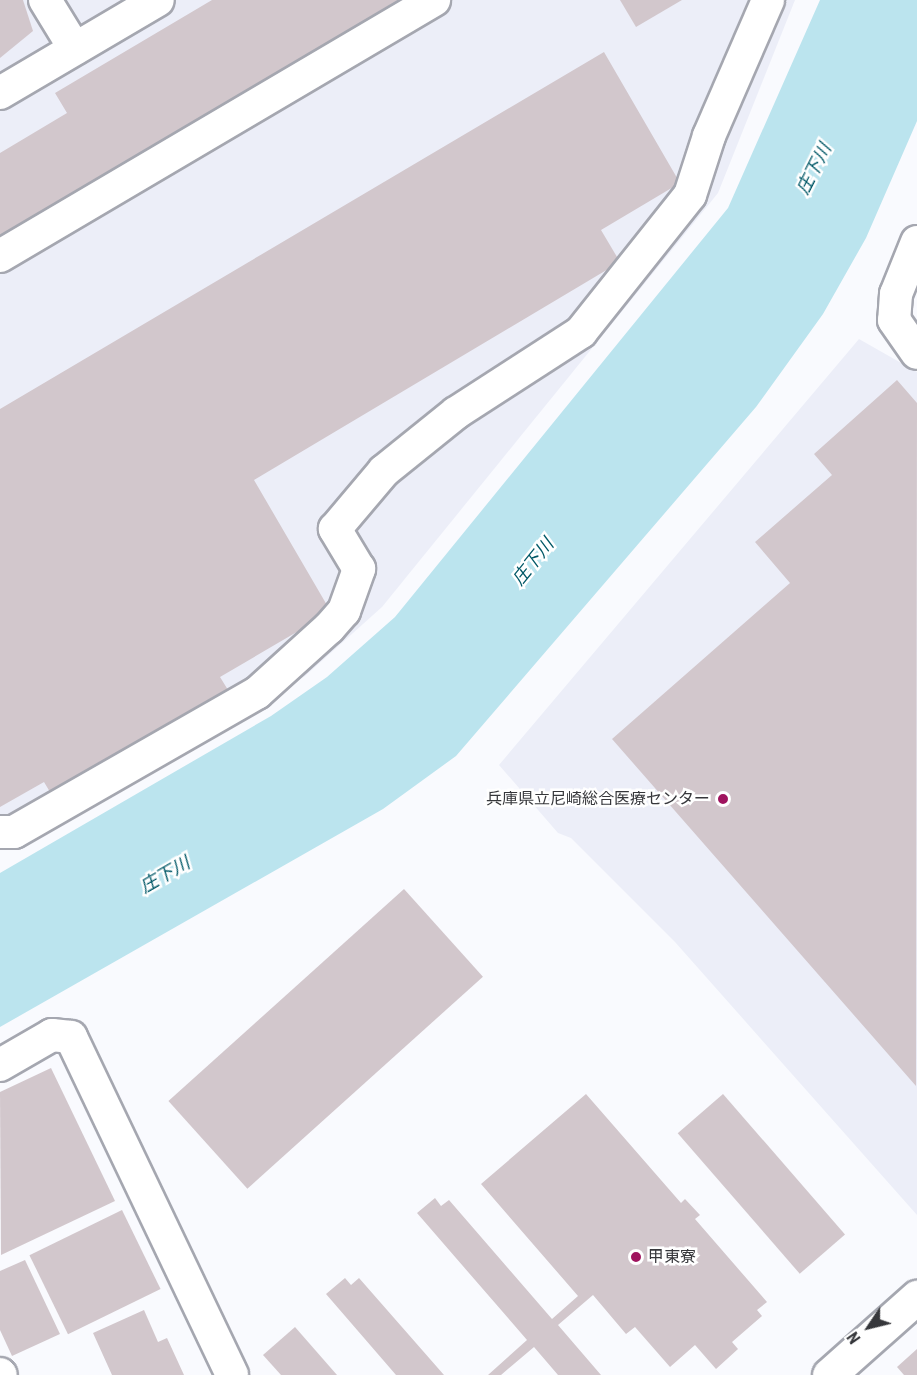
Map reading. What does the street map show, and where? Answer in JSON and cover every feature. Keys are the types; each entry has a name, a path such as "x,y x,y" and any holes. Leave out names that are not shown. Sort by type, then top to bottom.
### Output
{"main road":[{"path":"829,1375 917,1297"}],"street":[{"path":"45,0 75,49"},
{"path":"0,93 158,0"},
{"path":"0,256 434,0"},
{"path":"0,832 14,832 257,693 329,628 344,611 359,569 335,529 393,464 456,413 581,332 690,195 709,136 768,0"},
{"path":"910,346 894,320 896,294 917,242"},
{"path":"0,1065 52,1035 71,1037 232,1375"}],"shaded area":[{"path":"0,0 795,0 718,193 382,607 305,676 0,849"},
{"name":"兵庫県立尼崎総合医療センター","path":"859,339 917,372 917,1215 675,942 571,838 558,833 499,765"}],"water":[{"name":"庄下川","path":"820,0 917,0 917,121 866,238 823,314 756,407 456,756 383,809 0,1027 0,873 271,716 327,677 395,617 728,208"}],"building":[{"path":"0,0 23,0 33,31 0,58"},
{"path":"212,0 419,0 0,247 0,153 67,113 55,93"},
{"path":"620,0 682,0 636,27"},
{"path":"604,52 680,183 601,230 620,262 254,480 331,612 220,677 233,698 56,802 44,782 0,807 0,409"},
{"path":"897,380 917,403 916,1086 612,739 790,583 755,542 832,475 814,454"},
{"path":"404,889 483,977 247,1189 168,1101"},
{"path":"51,1068 115,1201 1,1255 0,1092"},
{"name":"甲東寮","path":"586,1094 681,1203 685,1199 700,1215 695,1219 767,1302 757,1310 762,1316 732,1342 738,1349 716,1369 695,1345 670,1367 635,1327 626,1334 593,1295 558,1325 601,1375 558,1375 534,1347 501,1375 488,1375 527,1340 417,1213 435,1198 441,1206 449,1200 552,1319 578,1296 481,1184"},
{"path":"723,1094 845,1234 800,1274 678,1133"},
{"path":"122,1210 161,1289 68,1334 29,1255"},
{"path":"25,1260 60,1334 12,1356 0,1330 0,1271"},
{"path":"345,1278 351,1285 359,1278 444,1375 396,1375 326,1294"},
{"path":"144,1310 158,1342 167,1338 184,1375 112,1375 93,1333"},
{"path":"295,1327 337,1375 281,1375 263,1355"},
{"path":"917,1349 917,1375 904,1375 897,1367"}],"place":[{"name":"兵庫県立尼崎総合医療センター","path":"723,799"},
{"name":"甲東寮","path":"636,1257"}]}
